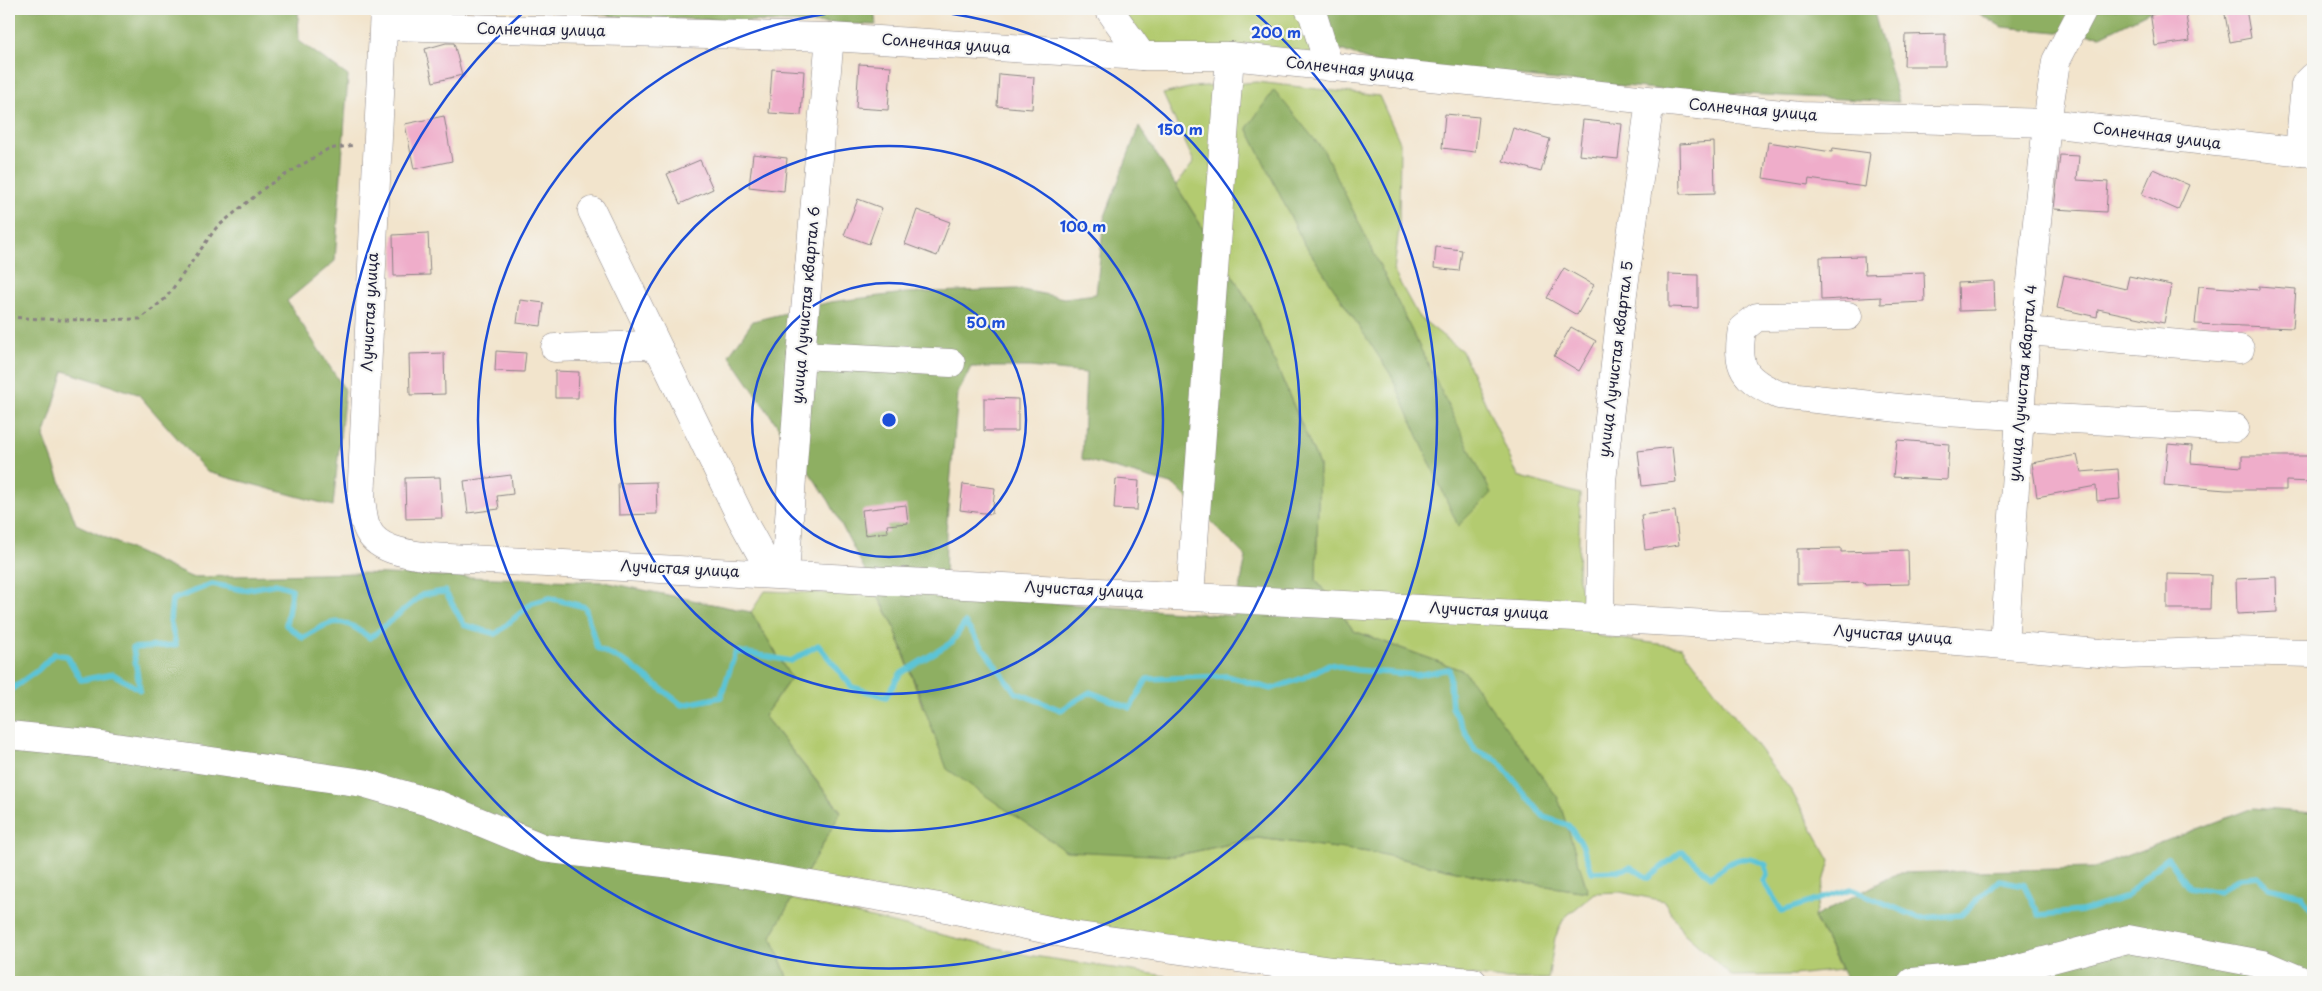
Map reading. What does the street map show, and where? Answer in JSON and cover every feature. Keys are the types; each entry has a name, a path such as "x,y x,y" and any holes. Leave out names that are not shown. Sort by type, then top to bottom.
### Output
{"street":[{"path":"1109,9 1142,56"},
{"path":"1309,9 1313,15 1329,67"},
{"name":"улица Лучистая квартал 4","path":"2004,644 2026,331 2048,123 2056,61 2083,9"},
{"name":"Солнечная улица","path":"384,18 830,37 1142,56 1230,56 1801,116 2048,123 2306,152"},
{"name":"Лучистая улица","path":"384,18 361,501 367,530 383,546 404,554 430,557 1190,595 1824,630 2124,655 2230,651 2313,653"},
{"name":"улица Лучистая квартал 6","path":"779,574 830,37"},
{"path":"1190,595 1230,56"},
{"path":"2306,152 2305,85 2313,77"},
{"name":"улица Лучистая квартал 5","path":"1600,618 1602,481 1623,293 1650,101"},
{"path":"592,211 742,520 779,574"},
{"path":"1848,316 1757,317 1742,329 1739,349 1744,372 1760,387 1779,395 1926,411 2020,414 2235,428"},
{"path":"2026,331 2240,349"},
{"path":"556,348 648,345 660,351"},
{"path":"801,355 951,363"},
{"path":"9,736 88,743 363,783 439,805 543,848 729,871 951,909 1072,935 1332,971 1473,982"},
{"path":"1912,982 1995,974 2128,939 2262,964 2305,982"}],"path":[{"path":"9,318 60,320 140,319 166,298 216,228 267,186 328,150 378,142"}],"green space":[{"path":"9,9 298,9 299,41 348,76 335,261 287,301 345,390 333,506 207,472 138,394 64,371 44,437 76,524 191,577 360,573 604,582 751,612 791,678 764,716 841,812 771,936 789,982 9,982"},
{"path":"560,9 874,9 876,25 620,17"},
{"path":"1118,9 1315,9 1319,60 1144,47"},
{"path":"1315,9 1873,9 1899,102 1666,90 1375,63 1336,48"},
{"path":"1971,9 2155,9 2101,36 2002,27"},
{"path":"1257,82 1379,96 1400,142 1399,227 1394,272 1418,316 1462,351 1518,476 1580,494 1578,580 1598,636 1682,647 1792,792 1830,861 1814,917 1841,970 1794,975 1732,976 1683,932 1664,901 1620,892 1595,893 1564,918 1555,938 1548,979 1503,979 1220,947 805,876 841,811 764,716 791,678 751,612 765,591 877,595 893,624 923,708 1174,856 1258,838 1376,853 1483,877 1588,892 1464,671 1354,631 1316,580 1319,465 1250,304 1176,185 1194,162 1163,94 1193,87"},
{"path":"1274,90 1324,151 1491,493 1458,526 1391,375 1302,240 1247,128"},
{"path":"1139,126 1250,304 1319,465 1316,580 1354,631 1464,671 1558,798 1588,892 1483,877 1376,853 1258,838 1174,856 1066,851 947,769 893,624 829,501 729,355 753,321 830,302 905,293 1017,289 1064,298 1096,294 1104,219","holes":["971,367 1030,367 1086,373 1082,459 1174,485 1246,557 1234,616 945,595 946,532 958,393"]},
{"path":"2253,808 2313,813 2313,982 1848,982 1814,917 1898,873 2094,868"},
{"path":"792,899 1027,955 1166,976 1167,982 789,982 771,936"}],"building":[{"path":"2185,9 2190,41 2155,46 2150,12"},
{"path":"2224,9 2246,9 2251,38 2230,42"},
{"path":"1945,34 1945,66 1904,66 1905,35"},
{"path":"446,43 454,43 462,75 433,82 425,49"},
{"path":"859,64 891,66 888,110 856,108"},
{"path":"772,69 804,71 801,115 769,113"},
{"path":"999,74 1034,77 1032,109 997,106"},
{"path":"1445,114 1479,117 1475,152 1442,148"},
{"path":"444,116 452,161 414,169 405,124"},
{"path":"1583,120 1622,124 1618,159 1579,155"},
{"path":"1513,128 1550,139 1541,172 1503,161"},
{"path":"1714,142 1715,193 1680,194 1679,144"},
{"path":"1768,142 1832,152 1833,148 1870,153 1865,187 1809,179 1808,185 1763,178"},
{"path":"753,154 787,158 784,191 749,187"},
{"path":"2060,155 2079,156 2077,180 2108,182 2106,212 2054,209"},
{"path":"700,160 713,189 680,204 667,174"},
{"path":"2153,169 2189,185 2178,210 2142,194"},
{"path":"858,199 882,208 869,244 844,235"},
{"path":"917,210 950,222 937,256 905,244"},
{"path":"428,233 430,275 394,276 393,235"},
{"path":"1436,247 1462,250 1459,271 1434,268"},
{"path":"1864,256 1865,274 1924,272 1925,302 1881,304 1881,297 1821,300 1820,257"},
{"path":"1564,268 1594,285 1577,315 1547,298"},
{"path":"1669,274 1698,275 1698,308 1669,307"},
{"path":"2064,275 2126,289 2129,276 2171,285 2164,323 2098,309 2097,317 2057,308"},
{"path":"1994,281 1995,310 1959,311 1958,283"},
{"path":"2199,286 2259,290 2259,286 2296,289 2293,328 2195,324"},
{"path":"520,300 544,303 541,326 517,323"},
{"path":"1571,327 1596,341 1579,371 1554,356"},
{"path":"496,351 526,353 524,372 495,371"},
{"path":"444,353 445,394 410,395 409,354"},
{"path":"555,371 579,372 578,398 555,398"},
{"path":"984,398 1018,399 1018,431 984,431"},
{"path":"1897,440 1949,444 1947,480 1893,477"},
{"path":"2168,444 2192,446 2191,463 2242,467 2242,456 2313,456 2313,482 2286,481 2286,490 2226,490 2164,485"},
{"path":"1672,447 1676,482 1642,486 1638,451"},
{"path":"2077,455 2081,472 2118,469 2120,499 2097,501 2096,486 2037,497 2032,463"},
{"path":"511,475 513,494 497,496 499,509 468,513 464,481"},
{"path":"440,477 442,518 406,519 405,478"},
{"path":"1116,479 1139,481 1137,510 1114,509"},
{"path":"656,482 657,514 619,515 618,483"},
{"path":"963,484 995,488 992,514 960,510"},
{"path":"906,505 908,523 887,525 888,532 865,535 862,510"},
{"path":"1675,511 1679,545 1645,550 1641,515"},
{"path":"1841,548 1841,552 1908,550 1909,584 1865,585 1864,582 1797,584 1797,549"},
{"path":"2167,574 2211,575 2210,609 2167,609"},
{"path":"2276,577 2277,612 2237,614 2236,579"}],"waterway":[{"path":"9,691 38,670 54,654 67,656 81,680 113,674 140,690 133,648 176,645 170,620 172,600 212,584 244,590 276,584 292,589 286,625 303,638 322,627 336,622 351,626 370,638 422,595 445,591 464,625 496,634 532,603 550,598 585,607 597,648 629,664 682,705 721,697 736,651 791,661 818,645 852,687 886,697 900,674 952,642 965,623 1015,692 1061,710 1090,692 1130,708 1147,679 1227,676 1271,689 1303,678 1329,664 1356,670 1417,675 1449,669 1452,707 1475,750 1497,760 1544,817 1568,825 1582,844 1592,872 1617,871 1631,867 1648,878 1682,851 1711,877 1730,863 1737,860 1750,859 1766,865 1767,876 1763,881 1782,911 1851,889 1919,918 1961,915 1999,880 2024,885 2039,915 2082,911 2126,897 2151,871 2168,858 2188,887 2219,892 2239,878 2258,876 2269,887 2301,895 2313,912"}]}
